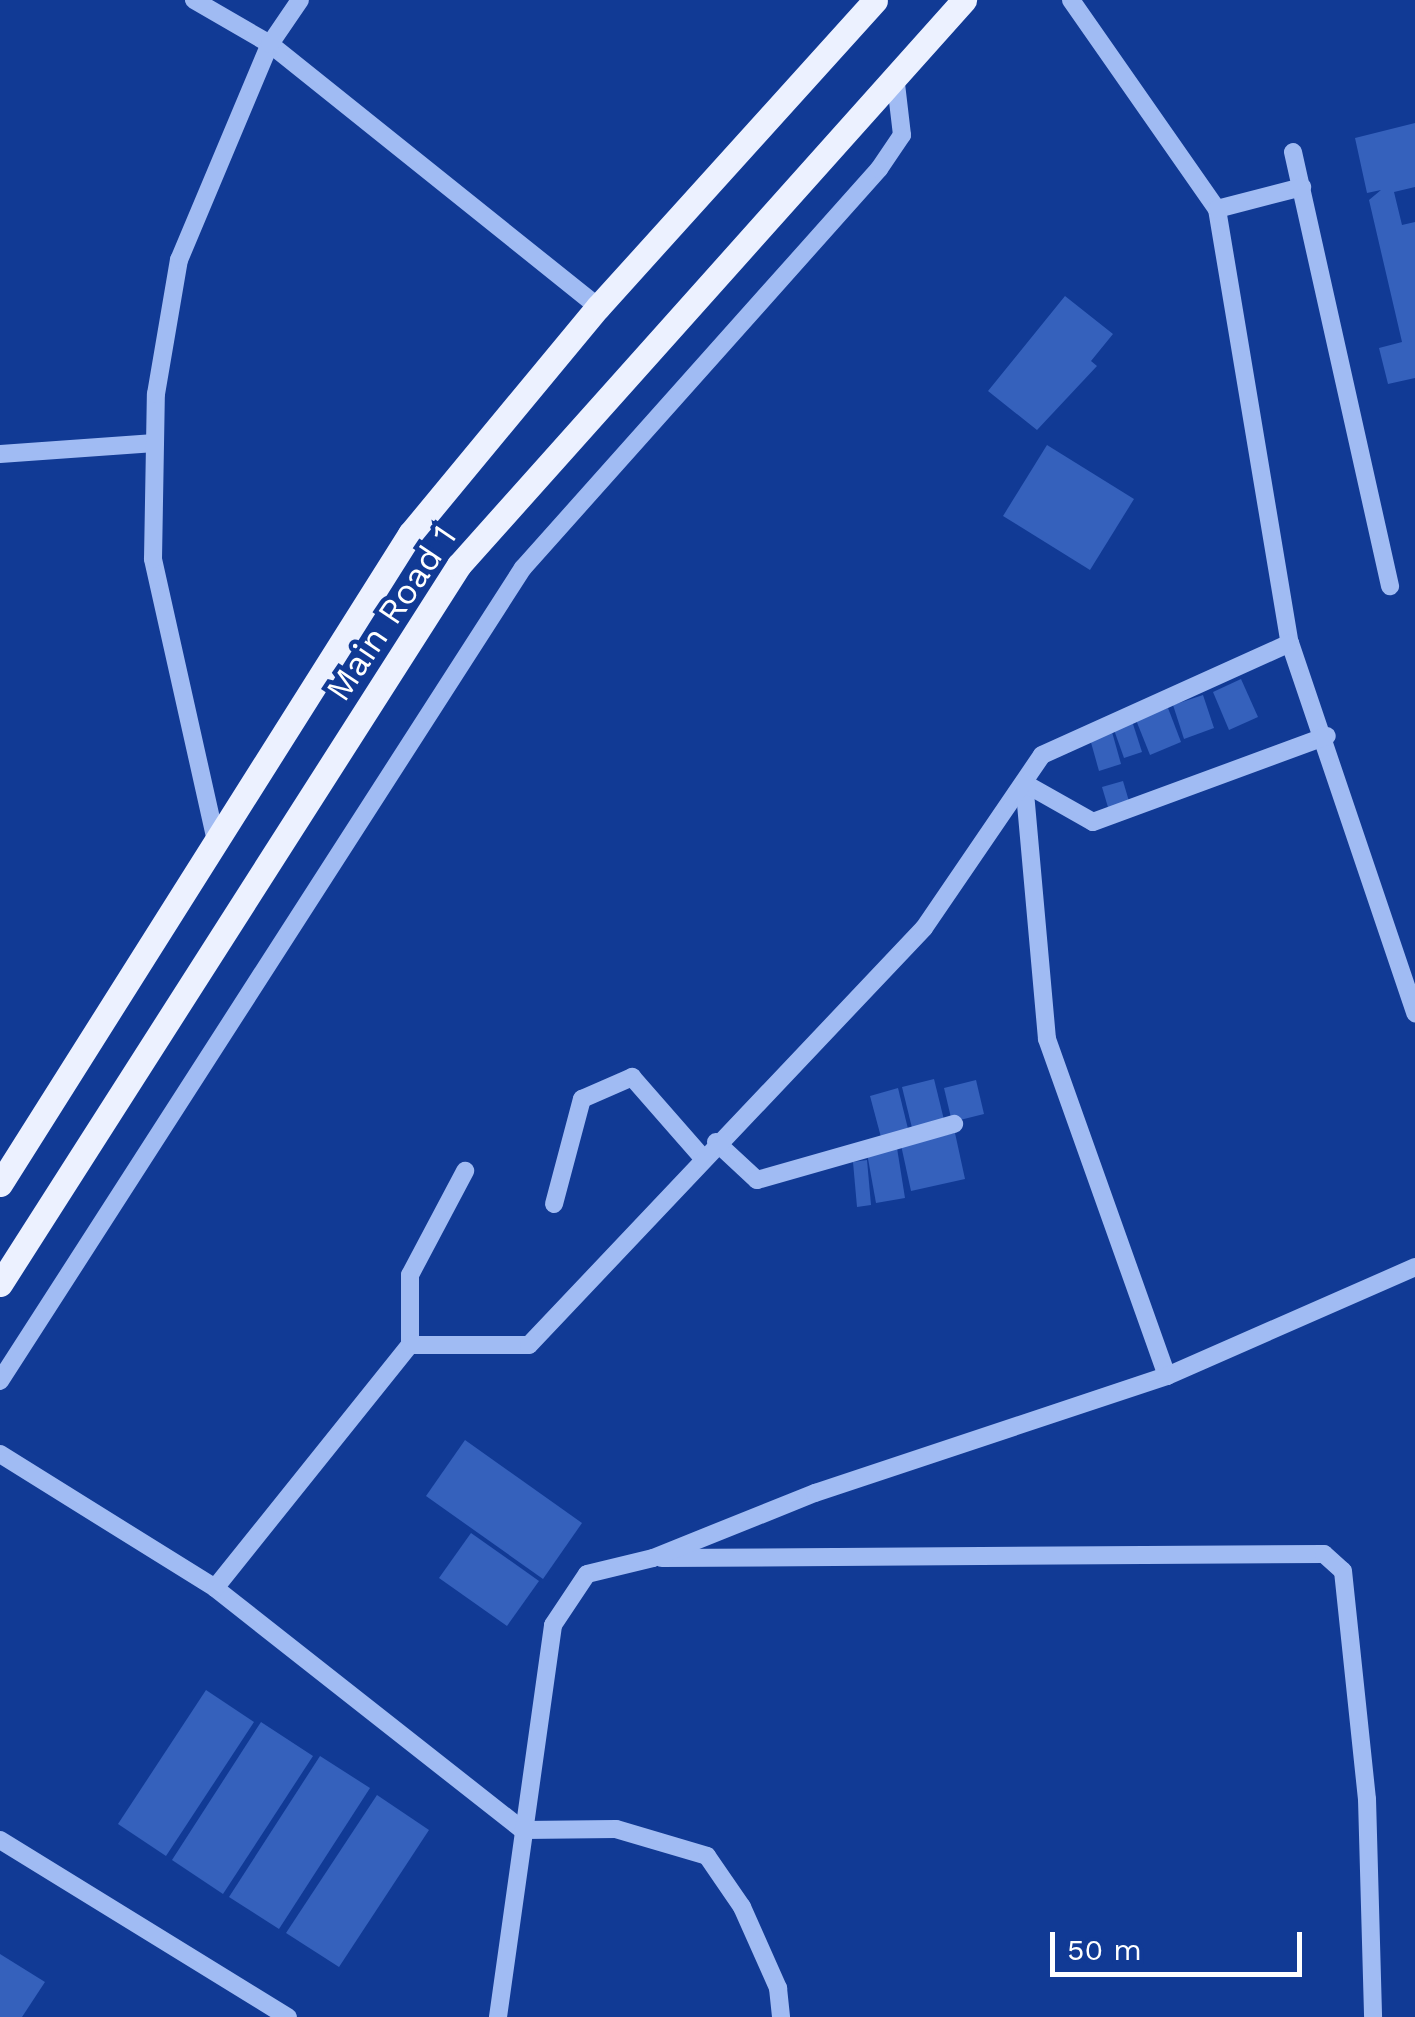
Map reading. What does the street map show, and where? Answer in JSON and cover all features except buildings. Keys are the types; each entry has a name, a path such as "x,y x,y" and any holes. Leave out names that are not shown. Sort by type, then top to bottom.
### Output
{"main road":[{"name":"Main Road 1","path":"0,1184 410,534 598,307 875,0"},
{"name":"Main Road 1","path":"0,1284 458,565 964,0"}],"street":[{"path":"194,0 270,44 598,307"},
{"path":"216,840 153,559 155,442 178,260 270,44 300,0"},
{"path":"1072,0 1217,208 1290,643 1327,736 1415,1013"},
{"path":"0,1381 524,568 879,168 902,135 895,75"},
{"path":"1293,152 1390,586"},
{"path":"1217,208 1302,186"},
{"path":"0,454 155,442"},
{"path":"410,1346 529,1345 702,1156 924,928 1042,755 1290,643"},
{"path":"1024,783 1093,822 1327,736"},
{"path":"1024,783 1047,1039 1167,1376"},
{"path":"554,1204 582,1098 632,1077 702,1156"},
{"path":"716,1142 758,1180 954,1124"},
{"path":"215,1588 410,1346 410,1274 464,1170"},
{"path":"498,2017 553,1625 587,1574 652,1558 815,1492 1167,1376 1415,1268"},
{"path":"0,1454 215,1588 523,1830 616,1829 706,1856 742,1907 778,1988 781,2017"},
{"path":"652,1558 1324,1554 1342,1571 1366,1800 1372,2017"},
{"path":"0,1840 288,2017"}]}
